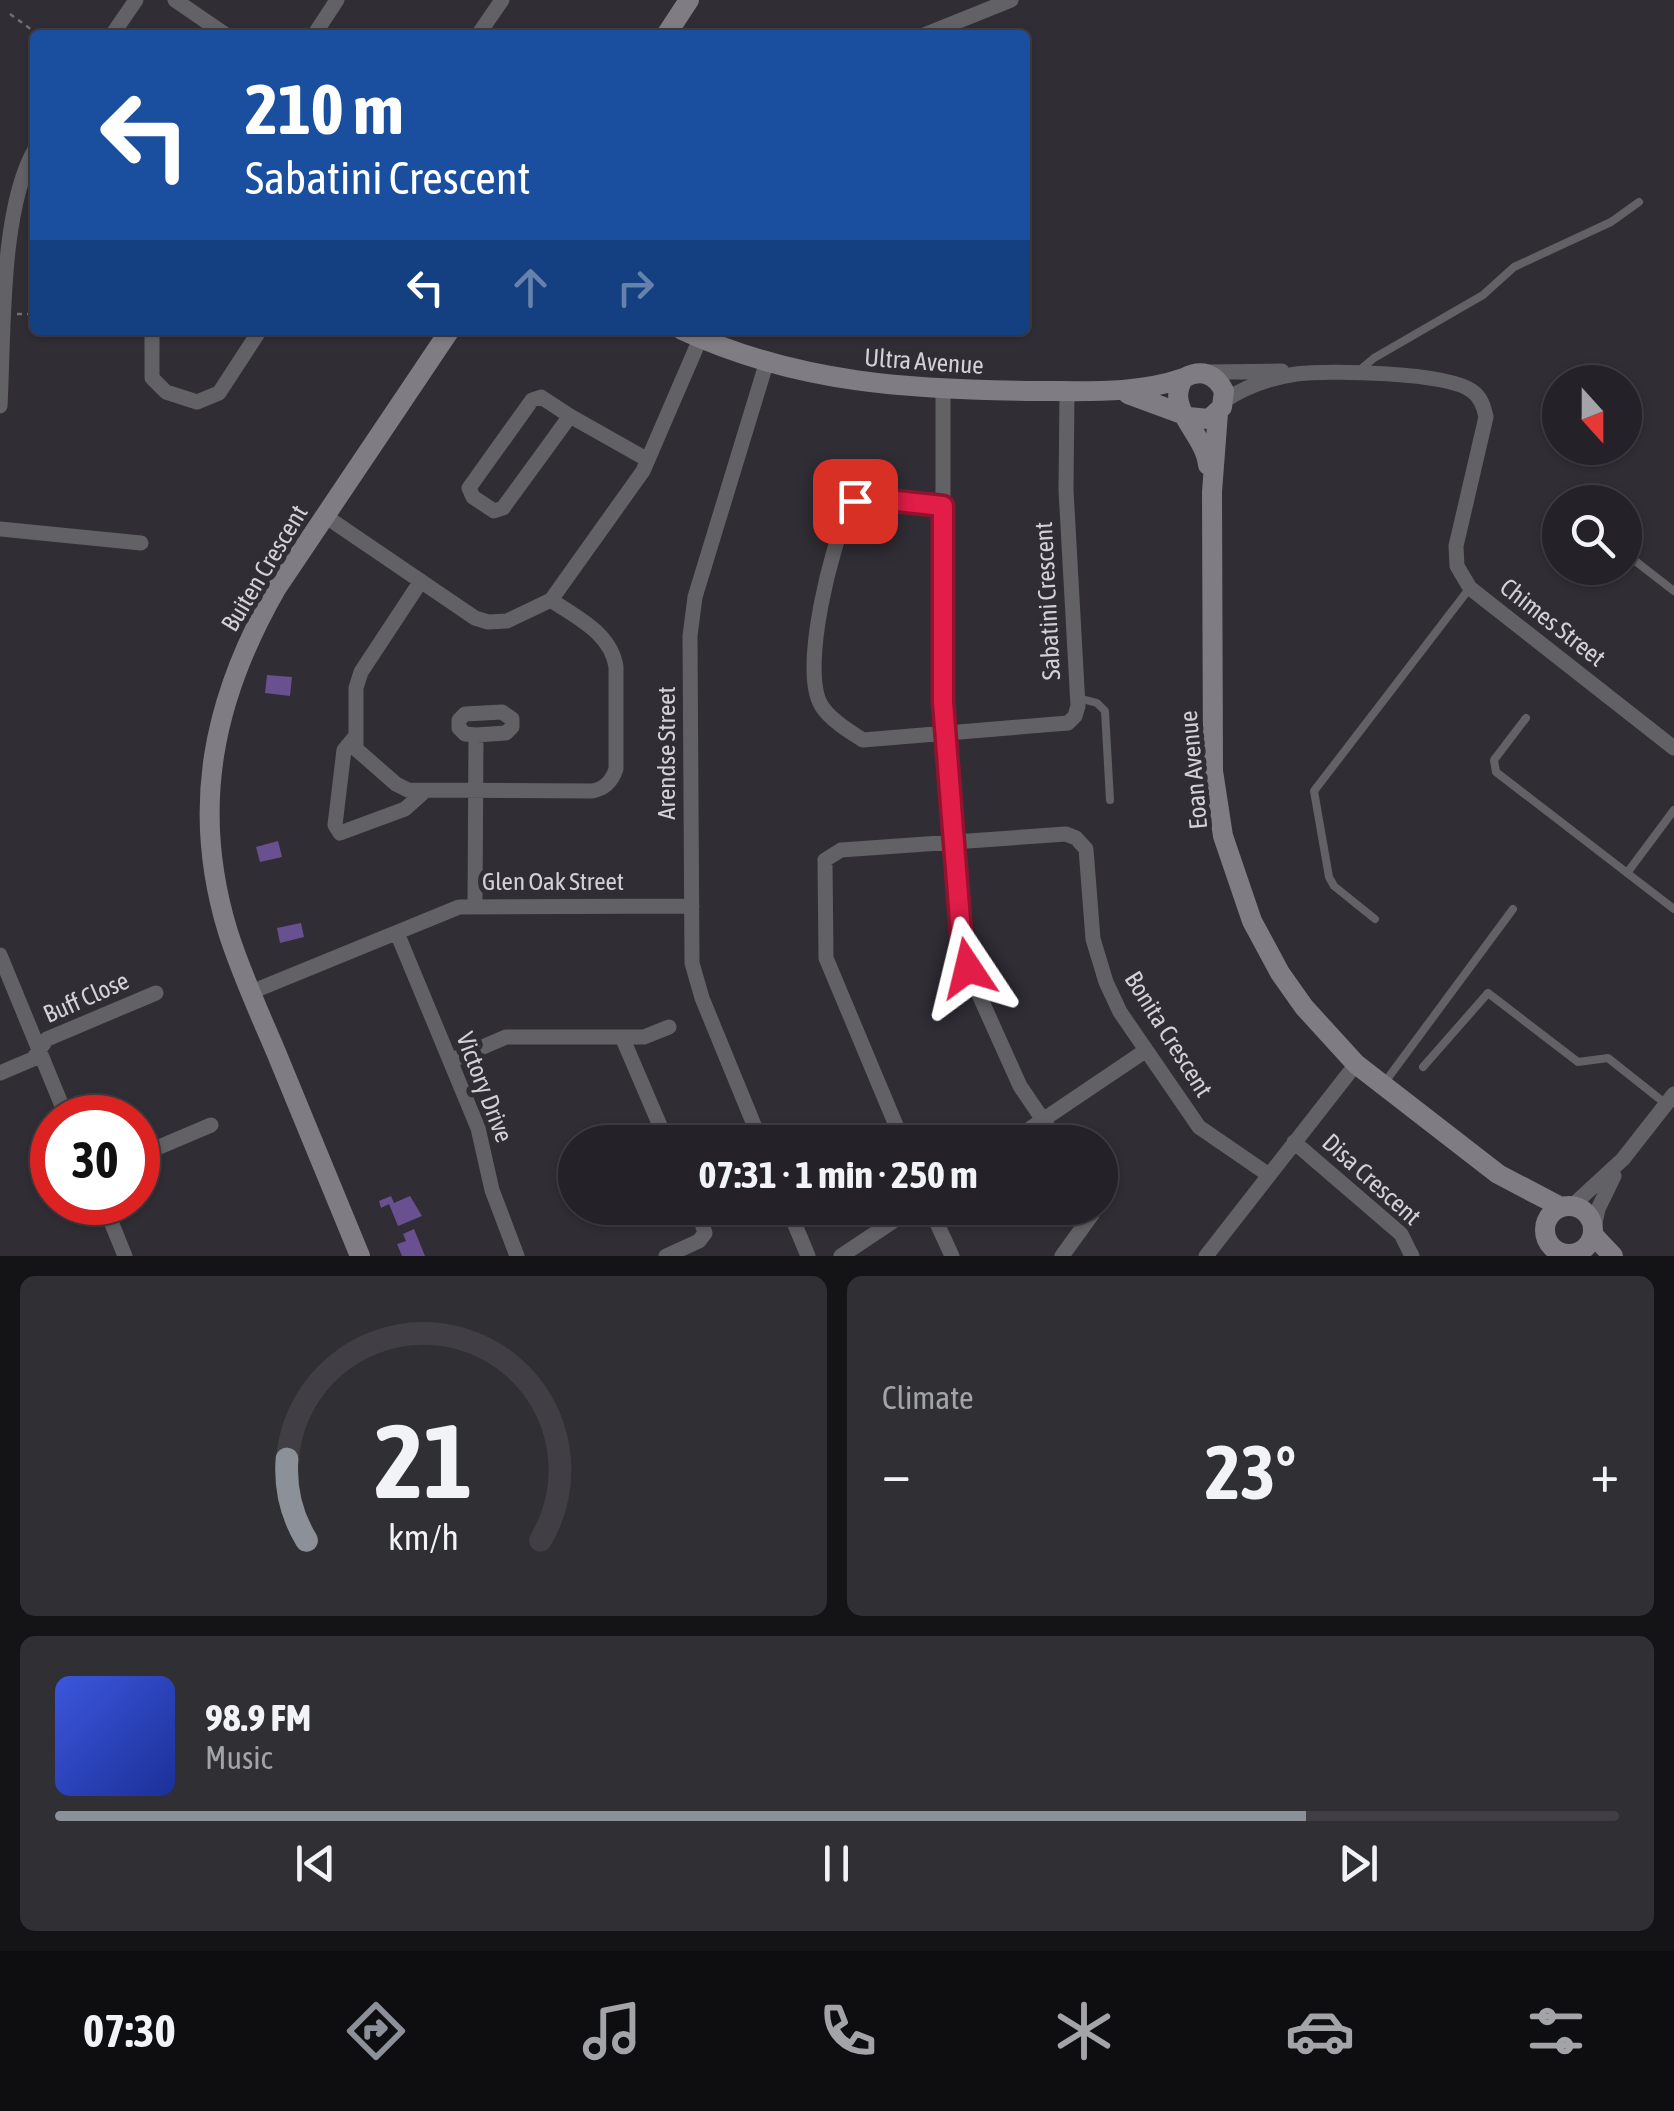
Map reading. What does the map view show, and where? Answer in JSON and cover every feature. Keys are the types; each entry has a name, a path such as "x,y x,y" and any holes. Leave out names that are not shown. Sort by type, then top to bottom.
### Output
{"street":[{"path":"115,30 136,0"},
{"path":"175,0 219,30"},
{"path":"317,30 337,0"},
{"path":"481,30 502,0"},
{"path":"669,30 689,0"},
{"path":"936,30 1011,0"},
{"path":"0,406 13,204 30,157"},
{"path":"152,335 152,378 166,392 197,402 219,393 257,335"},
{"name":"Buiten Crescent","path":"360,1256 229,934 213,868 210,797 216,740 234,670 250,634 447,335"},
{"path":"325,516 475,618 507,621 551,600 589,551 648,460 691,335"},
{"name":"Ultra Avenue","path":"694,335 767,361 853,382 943,390 1111,390 1162,386 1193,376"},
{"name":"Arendse Street","path":"754,1125 695,975 691,619 767,361"},
{"name":"Chimes Street","path":"1193,376 1258,370 1356,374 1450,382 1469,388 1484,406 1485,430 1456,546 1458,566 1470,588 1674,748"},
{"name":"Chimes Street","path":"1221,407 1259,382 1296,374"},
{"path":"1193,376 1220,382 1221,407 1199,420 1186,416 1176,397 1193,376"},
{"path":"943,390 945,734 962,946 1020,1086 1046,1125"},
{"name":"Ultra Avenue","path":"1111,390 1139,396 1186,416"},
{"name":"Sabatini Crescent","path":"943,506 868,498 850,506 820,606 816,644 820,702 826,712 860,738 1064,725 1075,716 1078,698 1066,490 1066,391"},
{"path":"570,416 500,510 490,510 470,494 471,484 534,398 544,398 648,460"},
{"name":"Eoan Avenue","path":"1221,407 1212,492 1213,771 1223,836 1252,920 1280,974 1304,1008 1356,1064 1498,1174 1566,1207"},
{"name":"Eoan Avenue","path":"1186,416 1208,457 1212,492"},
{"path":"0,530 141,543"},
{"path":"422,581 358,677 354,738 361,755 408,790 592,791 604,787 614,774 616,667 612,650 601,636 551,600"},
{"path":"475,905 476,735"},
{"path":"354,738 344,750 337,831 345,834 405,809 425,790"},
{"name":"Bonita Crescent","path":"895,1125 826,958 823,868 830,854 841,850 1066,834 1086,849 1093,939 1120,1012 1200,1127 1269,1176"},
{"name":"Glen Oak Street","path":"251,992 459,907 692,906"},
{"name":"Victory Drive","path":"397,933 478,1128 513,1255"},
{"path":"0,955 58,1095"},
{"name":"Buff Close","path":"0,1073 32,1059 47,1039 156,993"},
{"path":"450,1061 506,1038 644,1037 670,1027"},
{"path":"622,1037 659,1125"},
{"path":"1036,1125 1145,1051"},
{"path":"1206,1256 1356,1064"},
{"path":"1545,1231 1552,1248 1571,1255 1587,1248 1598,1209 1623,1159 1670,1099"},
{"path":"160,1147 212,1125"},
{"name":"Disa Crescent","path":"1294,1142 1402,1234 1412,1256"},
{"path":"1535,1256 1550,1215 1566,1207 1623,1159"},
{"name":"Eoan Avenue","path":"1498,1174 1545,1231"},
{"path":"1566,1207 1589,1216 1593,1231 1613,1256"},
{"path":"112,1225 125,1256"},
{"path":"666,1256 699,1241 705,1233 702,1225"},
{"path":"795,1225 808,1256"},
{"path":"842,1256 888,1225"},
{"path":"938,1225 952,1256"},
{"path":"1062,1256 1085,1225"}],"lane":[{"path":"1356,374 1374,358 1483,295 1514,267 1610,222 1639,202"},
{"path":"1642,566 1674,591"},
{"path":"1376,919 1334,886 1329,877 1314,791 1470,588"},
{"path":"1078,698 1097,703 1105,710 1110,800"},
{"path":"1526,718 1494,760 1496,772 1674,909"},
{"path":"1627,873 1674,810"},
{"path":"1383,1086 1513,909"},
{"path":"1424,1067 1488,993 1578,1062 1608,1058 1670,1099"}],"path":[{"path":"10,14 33,30"},
{"path":"6,315 30,314"}],"building":[{"path":"267,675 292,677 290,696 265,693"},
{"path":"278,841 282,857 260,862 256,847"},
{"path":"301,923 304,937 280,943 277,928"},
{"path":"391,1196 394,1203 410,1196 422,1216 398,1226 389,1204 381,1208 379,1201"},
{"path":"414,1229 425,1256 402,1256 397,1244 406,1241 403,1234"}],"route":[{"path":"855,501 868,498 943,506 943,702 962,946 968,968"}]}
